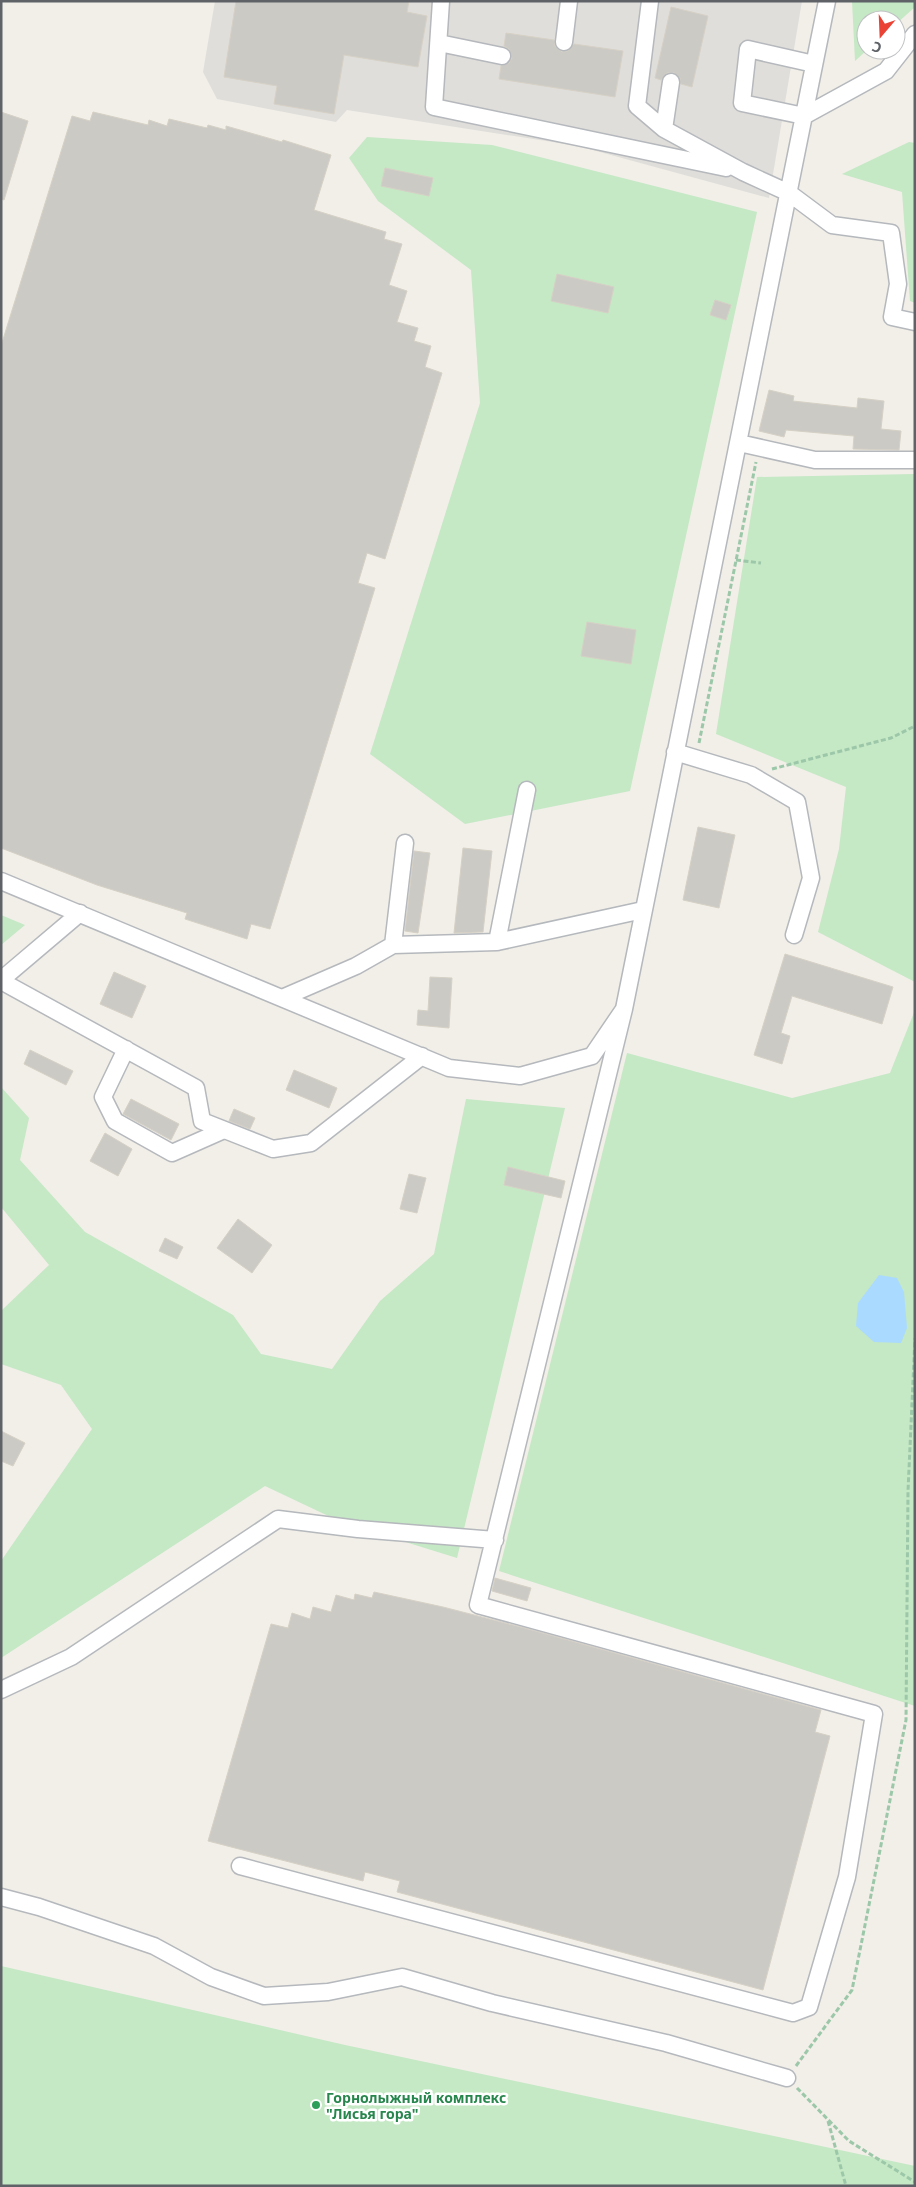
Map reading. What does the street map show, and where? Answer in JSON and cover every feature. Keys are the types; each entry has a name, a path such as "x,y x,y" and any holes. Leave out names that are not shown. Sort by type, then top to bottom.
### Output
{"street":[{"path":"441,1 434,107 743,172"},
{"path":"564,42 569,1"},
{"path":"650,1 637,106 664,129 743,172 789,193 832,225 891,232 898,284 892,316 915,322"},
{"path":"240,1866 793,2013 809,2006 847,1877 874,1714 478,1605 624,1009 739,443 826,1"},
{"path":"814,64 748,50 742,104 804,116 886,71 915,34"},
{"path":"439,43 502,56"},
{"path":"664,129 671,82"},
{"path":"739,443 815,460 915,460"},
{"path":"675,752 751,775 797,802 811,878 794,935"},
{"path":"497,942 527,790"},
{"path":"393,945 405,843"},
{"path":"1,881 449,1068 520,1076 592,1056 624,1009"},
{"path":"282,998 356,966 393,945 497,942 643,910"},
{"path":"80,913 1,980 196,1088 202,1121 273,1149 311,1144 422,1056"},
{"path":"126,1049 102,1097 115,1121 172,1153 224,1130"},
{"path":"1,1690 72,1657 278,1519 358,1529 495,1540"},
{"path":"1,1897 154,1946 211,1977 264,1996 328,1992 402,1977 492,2003 666,2043 787,2078"},
{"path":"1,1909 39,1908"}],"path":[{"path":"696,758 759,448"},
{"path":"736,560 761,563"},
{"path":"751,775 891,738 915,726"},
{"path":"787,2078 849,2141 915,2182"},
{"path":"828,2119 846,2186"}],"shaded area":[{"path":"215,1 802,1 769,198 578,146 347,110 336,122 217,99 203,72"}],"green space":[{"path":"852,1 915,1 915,7 906,15 906,10 856,10 855,61"},
{"path":"367,137 492,145 757,212 630,791 465,824 370,754 480,403 471,270 378,201 349,158"},
{"path":"909,142 915,143 915,303 910,301 902,192 842,174"},
{"path":"915,474 915,982 818,932 839,849 846,787 716,734 757,477"},
{"path":"1,915 25,925 1,945"},
{"path":"915,1010 915,1706 499,1571 627,1053 792,1098 890,1073"},
{"path":"1,1087 29,1118 20,1160 85,1232 233,1315 261,1354 332,1369 380,1301 434,1254 466,1099 565,1108 457,1558 341,1522 265,1486 1,1658 1,1561 92,1429 61,1385 1,1364 1,1311 49,1265 1,1207"},
{"name":"Горнолыжный комплекс \"Лисья гора\"","path":"1,1966 345,2045 915,2166 915,2186 1,2186"}],"water":[{"path":"879,1275 897,1278 904,1292 907,1328 901,1343 874,1342 856,1326 858,1303"}],"building":[{"path":"236,1 409,1 407,12 427,16 418,67 344,55 334,114 274,104 277,86 224,77"},
{"path":"671,7 708,16 692,87 681,84 680,78 673,72 667,73 661,80 655,78"},
{"path":"506,33 554,40 555,46 562,52 568,51 574,44 623,51 615,97 499,79 501,66 509,63 512,58 509,49 504,46"},
{"path":"1,112 28,121 4,200 1,199"},
{"path":"93,112 148,125 149,120 167,126 169,119 207,128 208,125 226,130 226,126 282,142 283,140 331,155 314,210 386,232 384,239 402,244 389,285 407,291 397,322 418,328 414,341 431,346 425,367 442,373 385,559 367,553 358,583 375,588 270,929 251,924 247,939 185,919 187,913 97,885 1,848 1,346 72,116 90,121"},
{"path":"385,168 433,178 429,196 381,186"},
{"path":"557,274 614,287 608,313 551,301"},
{"path":"715,300 731,305 726,320 710,315"},
{"path":"769,390 794,396 793,401 857,408 858,398 884,401 881,429 901,431 899,450 853,449 854,436 786,430 784,437 759,431"},
{"path":"587,622 636,630 631,664 581,656"},
{"path":"698,827 735,835 719,908 683,900"},
{"path":"463,848 492,851 483,932 454,933"},
{"path":"414,851 430,853 418,933 405,931"},
{"path":"785,954 893,987 882,1024 792,996 781,1033 790,1036 782,1064 754,1055"},
{"path":"114,972 146,986 132,1018 100,1004"},
{"path":"430,977 452,978 449,1028 417,1025 418,1010 428,1011"},
{"path":"30,1050 73,1071 66,1085 24,1064"},
{"path":"294,1070 337,1088 329,1108 286,1090"},
{"path":"131,1099 179,1124 171,1140 123,1114"},
{"path":"234,1109 255,1118 250,1129 229,1121"},
{"path":"105,1133 132,1149 118,1176 90,1161"},
{"path":"508,1167 565,1181 561,1198 504,1185"},
{"path":"409,1174 426,1178 417,1213 400,1209"},
{"path":"238,1219 272,1245 252,1273 217,1248"},
{"path":"165,1238 183,1247 177,1259 159,1251"},
{"path":"1,1431 25,1443 13,1466 1,1461"},
{"path":"495,1578 531,1588 527,1601 492,1591"},
{"path":"374,1592 521,1627 821,1710 815,1732 830,1736 763,1990 397,1892 400,1881 365,1872 363,1881 208,1841 271,1624 288,1628 292,1613 310,1619 313,1607 331,1612 336,1595 354,1600 355,1594 372,1598"}],"place":[{"name":"Горнолыжный комплекс \"Лисья гора\"","path":"316,2105"}]}
